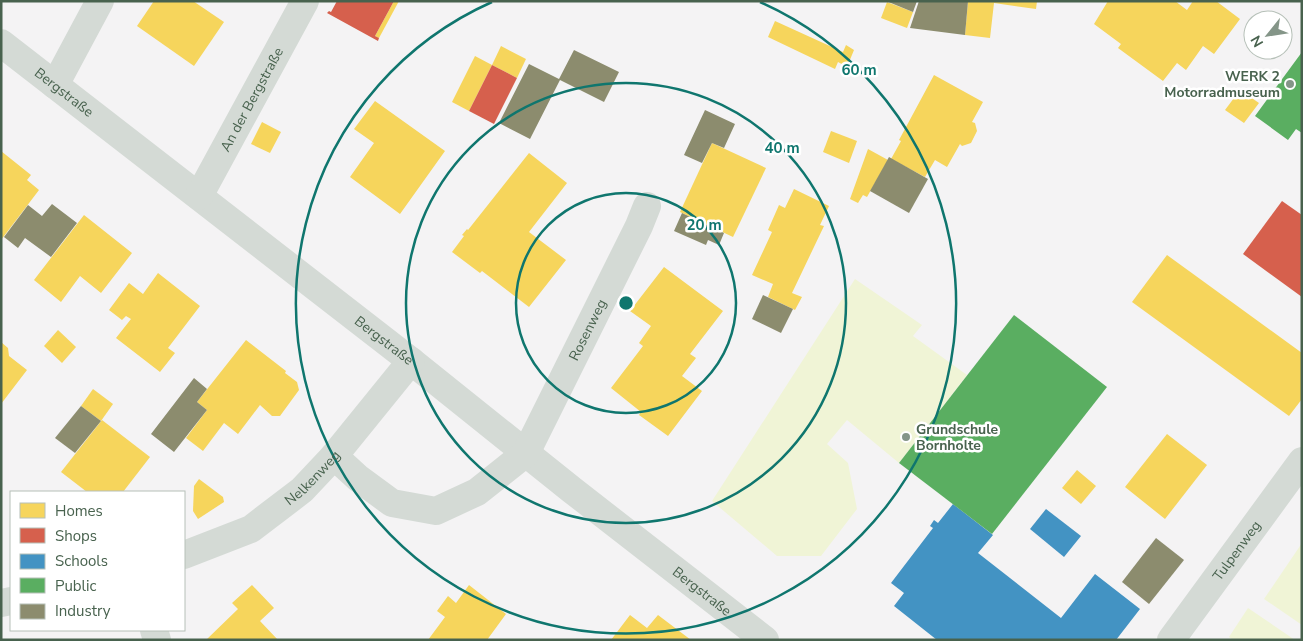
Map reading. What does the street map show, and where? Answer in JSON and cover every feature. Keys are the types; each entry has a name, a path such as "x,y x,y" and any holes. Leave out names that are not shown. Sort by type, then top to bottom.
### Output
{"street":[{"path":"55,85 100,1"},
{"name":"An der Bergstraße","path":"199,196 304,1"},
{"name":"Bergstraße","path":"1,43 411,361 765,640"},
{"name":"Rosenweg","path":"526,453 639,226 647,206"},
{"name":"Nelkenweg","path":"185,555 251,529 302,490 334,456 411,361"},
{"path":"334,456 358,478 392,503 436,511 477,492 526,453"},
{"name":"Tulpenweg","path":"1171,640 1302,461"}],"green space":[{"path":"855,279 922,325 913,336 967,375 899,463 847,420 827,444 848,463 857,509 821,556 777,556 712,501"},
{"path":"1302,543 1302,625 1264,599"},
{"path":"1248,608 1295,640 1233,640 1229,637"}],"building: Homes":[{"path":"154,1 193,1 224,22 194,66 137,26"},
{"path":"394,1 399,1 379,38 375,36"},
{"path":"968,1 1037,1 1036,9 994,3 990,38 965,35"},
{"path":"1108,1 1175,1 1187,10 1193,1 1216,1 1240,19 1214,54 1203,46 1186,70 1177,63 1163,81 1118,48 1121,44 1094,24"},
{"path":"887,2 913,12 907,28 881,18"},
{"path":"775,21 843,52 846,45 854,50 847,67 838,62 835,69 768,37"},
{"path":"501,46 526,59 517,78 492,65"},
{"path":"475,56 492,65 469,111 452,102"},
{"path":"934,75 983,102 972,122 975,123 977,131 971,143 962,146 960,144 947,167 935,160 925,177 891,159 901,141 899,140"},
{"path":"1240,90 1259,103 1244,123 1225,110"},
{"path":"375,101 445,151 400,214 350,177 374,143 354,129"},
{"path":"262,122 281,132 270,153 251,144"},
{"path":"831,131 857,141 849,163 823,152"},
{"path":"712,143 766,168 733,237 680,212"},
{"path":"868,149 888,160 867,197 863,195 858,203 850,199"},
{"path":"1,151 31,175 27,180 39,190 1,240"},
{"path":"529,153 567,183 529,232 566,260 529,307 482,271 480,273 452,252 464,236 462,235"},
{"path":"794,189 829,206 820,225 824,226 792,293 802,297 795,310 768,297 773,284 752,275 772,232 768,230 779,205 785,208"},
{"path":"84,215 132,253 101,293 80,276 61,302 34,280"},
{"path":"1167,255 1302,353 1302,399 1289,416 1132,302"},
{"path":"664,267 723,311 690,354 696,358 682,376 702,391 668,436 639,415 641,412 611,388 643,346 639,343 651,326 630,311"},
{"path":"158,273 200,306 168,348 175,353 160,372 116,338 131,319 126,316 122,320 109,310 129,283 143,294"},
{"path":"58,330 76,347 62,363 44,346"},
{"path":"246,340 286,371 285,373 297,382 299,390 280,416 272,416 260,405 238,434 224,423 203,451 186,438 207,410 197,402"},
{"path":"1,342 8,348 9,356 27,370 1,404"},
{"path":"93,389 113,404 101,421 81,406"},
{"path":"102,420 150,457 124,491 86,491 61,472"},
{"path":"1167,434 1207,465 1165,519 1125,487"},
{"path":"1077,470 1096,486 1081,504 1062,488"},
{"path":"199,479 223,497 224,502 198,519 193,511 194,486"},
{"path":"252,585 274,608 260,621 278,640 206,640 238,609 232,603"},
{"path":"469,585 506,614 487,640 428,640 445,617 437,611 448,596 456,603"},
{"path":"630,615 647,628 658,615 691,640 611,640"}],"building: Shops":[{"path":"337,1 394,1 375,36 379,38 378,41 327,13 331,12"},
{"path":"492,65 517,78 494,124 469,111"},
{"path":"1282,201 1302,215 1302,297 1243,254"}],"building: Schools":[{"path":"953,504 993,535 978,553 1061,618 1095,574 1140,609 1116,640 937,640 894,606 904,593 891,583 933,528 930,526 934,520 938,523"},
{"path":"1046,509 1081,536 1064,557 1030,529"}],"building: Public":[{"name":"WERK 2 Motorradmuseum","path":"1302,52 1302,133 1296,129 1288,140 1255,116"},
{"path":"1014,315 1107,387 992,534 899,463"}],"building: Industry":[{"path":"886,1 917,1 913,12"},
{"path":"919,1 968,1 965,35 910,28"},
{"path":"574,50 619,72 604,102 560,80 530,139 499,123 529,64 559,79"},
{"path":"705,110 735,124 724,148 712,143 702,163 684,155"},
{"path":"889,157 928,179 909,213 870,191"},
{"path":"52,204 77,223 51,257 25,238 18,248 4,237 28,205 42,216"},
{"path":"682,213 724,233 719,245 708,240 706,245 674,231"},
{"path":"763,295 793,309 781,333 752,319"},
{"path":"194,378 207,389 197,402 207,410 174,452 151,434"},
{"path":"81,406 101,421 75,453 55,438"},
{"path":"1156,538 1184,560 1149,604 1122,582"}],"place":[{"name":"WERK 2 Motorradmuseum","path":"1290,84"},
{"name":"Grundschule Bornholte","path":"906,437"}]}
